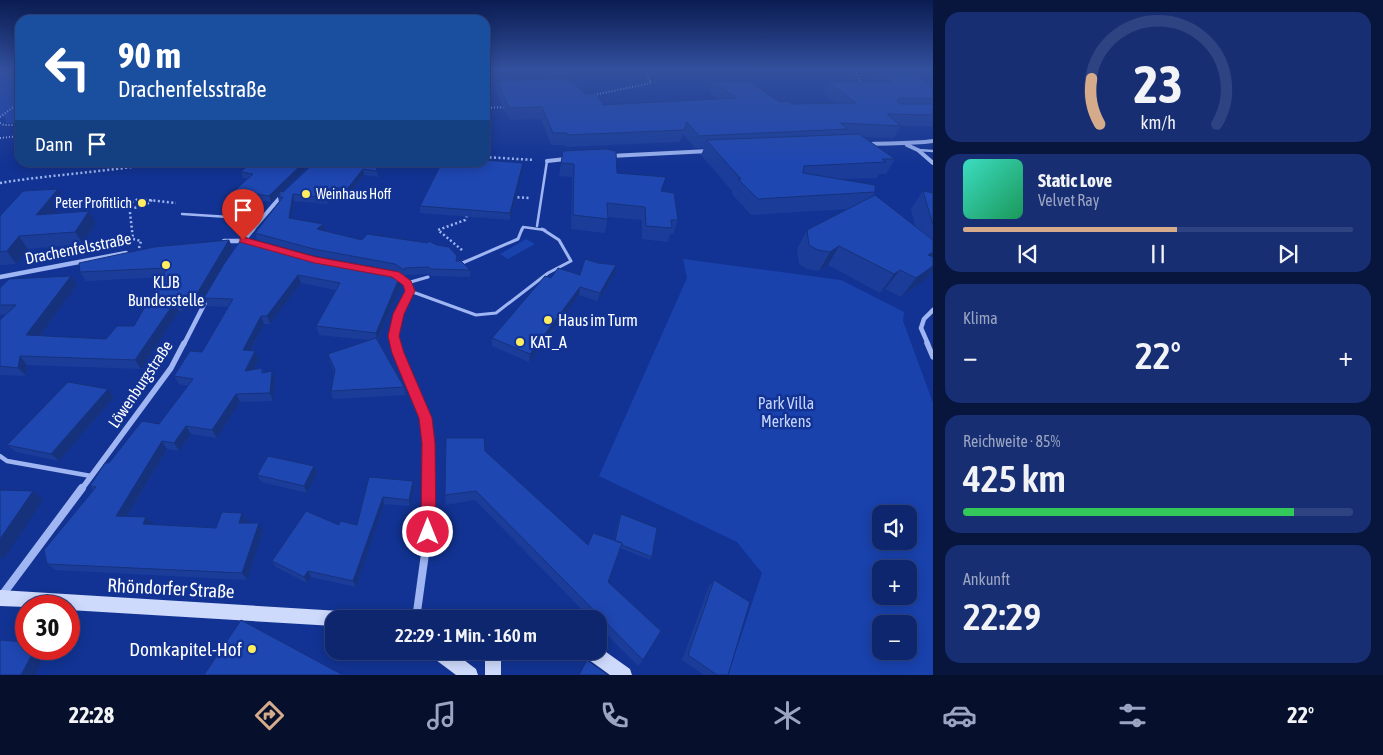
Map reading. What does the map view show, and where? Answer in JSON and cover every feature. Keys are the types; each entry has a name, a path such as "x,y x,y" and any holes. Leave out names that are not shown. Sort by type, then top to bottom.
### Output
{"main road":[{"name":"Rhöndorfer Straße","path":"0,598 325,618"},
{"path":"450,660 470,675"},
{"path":"493,660 493,675"},
{"path":"603,660 624,675"}],"street":[{"path":"906,145 933,141"},
{"path":"862,144 891,143 906,145 918,150 933,162"},
{"path":"609,156 715,150"},
{"path":"547,161 573,158"},
{"path":"239,247 286,191"},
{"path":"215,242 243,240 252,242"},
{"name":"Drachenfelsstraße","path":"0,277 129,253"},
{"path":"387,273 395,274 407,284 410,291 398,314 393,336 398,353 426,418 428,443 428,532 417,610"},
{"name":"Löwenburgstraße","path":"0,598 171,368 211,291"},
{"path":"933,310 924,319 920,328 933,357"}],"lane":[{"path":"918,150 933,151"},
{"path":"537,226 547,161"},
{"path":"182,214 261,219"},
{"path":"410,291 476,315 485,316 496,312 548,274 571,261 558,237 537,226 523,227 518,239 459,265"},
{"path":"407,284 428,277"},
{"path":"0,456 7,461 16,463 91,476"}],"path":[{"path":"0,117 15,106"},
{"path":"490,108 514,107"},
{"path":"0,123 15,125"},
{"path":"0,138 15,136"},
{"path":"490,157 547,161"},
{"path":"0,183 37,177 136,167"},
{"path":"504,196 542,200"},
{"path":"141,241 133,239 129,204 138,199 170,202"},
{"path":"130,209 146,205 152,200"},
{"path":"468,211 465,220 438,230 473,258"}],"green space":[{"path":"0,102 15,102 15,123 6,123 5,117 0,118"},
{"path":"526,239 535,244 508,259 500,254"},
{"name":"Park Villa Merkens","path":"683,259 841,280 904,312 903,321 933,403 933,675 728,675 762,573 737,542 599,476 687,278"}],"building":[{"path":"506,102 601,102 603,105 670,102 788,102 792,104 856,103 854,102 933,104 933,115 887,114 901,126 840,123 848,129 699,136 687,122 684,130 567,135 567,133 553,133 542,107 509,108"},
{"path":"859,134 895,159 882,159 886,162 804,166 803,173 875,185 875,192 758,199 738,179 741,179 706,140"},
{"path":"606,149 616,151 617,173 666,177 661,191 674,193 678,220 671,220 672,228 646,226 645,207 607,203 608,219 573,215 574,164 561,163 563,151"},
{"path":"490,160 523,163 510,213 420,206 440,167 490,167"},
{"path":"246,167 299,167 269,196 234,191 253,174 241,172"},
{"path":"310,167 376,167 377,171 363,169 347,189 333,187 326,198 293,194 289,218 323,224 317,229 362,240 367,234 428,243 429,241 437,245 449,247 457,256 456,261 461,261 470,270 431,269 428,267 405,268 404,270 395,264 314,249 255,233 283,197 278,197"},
{"path":"58,189 36,215 89,211 75,232 19,236 7,251 0,252 0,216 23,191"},
{"path":"923,191 933,193 933,225"},
{"path":"875,195 933,240 933,252 928,255 933,257 933,266 916,278 900,270 894,274 839,246 830,252 818,250 809,245 807,230"},
{"path":"243,237 312,256 392,271 400,276 376,333 316,326 340,283 298,275 267,316 261,316 243,350 255,351 245,371 262,368 262,373 272,371 270,393 236,394 212,430 186,426 174,443 162,441 116,516 146,517 143,524 216,528 222,512 242,513 239,523 259,523 242,573 47,564 44,550 96,487 90,486 105,463 109,463 142,421 159,424 193,379 174,376 190,351 202,352 233,299 204,298"},
{"path":"229,240 195,297 181,296 178,302 174,303 135,360 20,356 18,368 0,366 0,320 16,305 0,305 0,288 9,279 71,276 26,335 106,339 117,326 134,326 167,268 80,272 79,263 154,247"},
{"path":"585,259 616,265 600,293 580,287 530,354 492,338 545,276 551,278 558,268 580,275"},
{"path":"376,338 404,387 331,391 335,370 328,354"},
{"path":"68,382 108,389 51,454 7,445"},
{"path":"446,438 484,438 485,451 588,545 593,533 622,543 608,582 661,631 643,660 607,624 607,610 594,610 476,491 445,495"},
{"path":"268,456 314,466 304,486 257,475"},
{"path":"369,477 413,481 409,500 383,497 353,581 308,571 304,577 272,561 306,511 339,525 340,521 357,525"},
{"path":"0,490 33,491 0,539"},
{"path":"621,514 657,528 652,557 615,541"},
{"path":"714,580 750,602 728,675 717,675 688,655"},
{"path":"241,620 343,675 204,675"},
{"path":"0,640 15,641 15,660 29,660 21,675 0,675"},
{"path":"587,660 608,675 579,675"}],"place":[{"name":"Weinhaus Hoff","path":"306,194"},
{"name":"Peter Profitlich","path":"142,203"},
{"name":"KLJB Bundesstelle","path":"166,265"},
{"name":"Haus im Turm","path":"548,320"},
{"name":"KAT_A","path":"520,342"},
{"name":"Domkapitel-Hof","path":"252,649"}],"route":[{"path":"243,240 315,260 395,274 407,284 410,291 398,314 393,336 398,353 426,418 428,443 428,532"}]}
